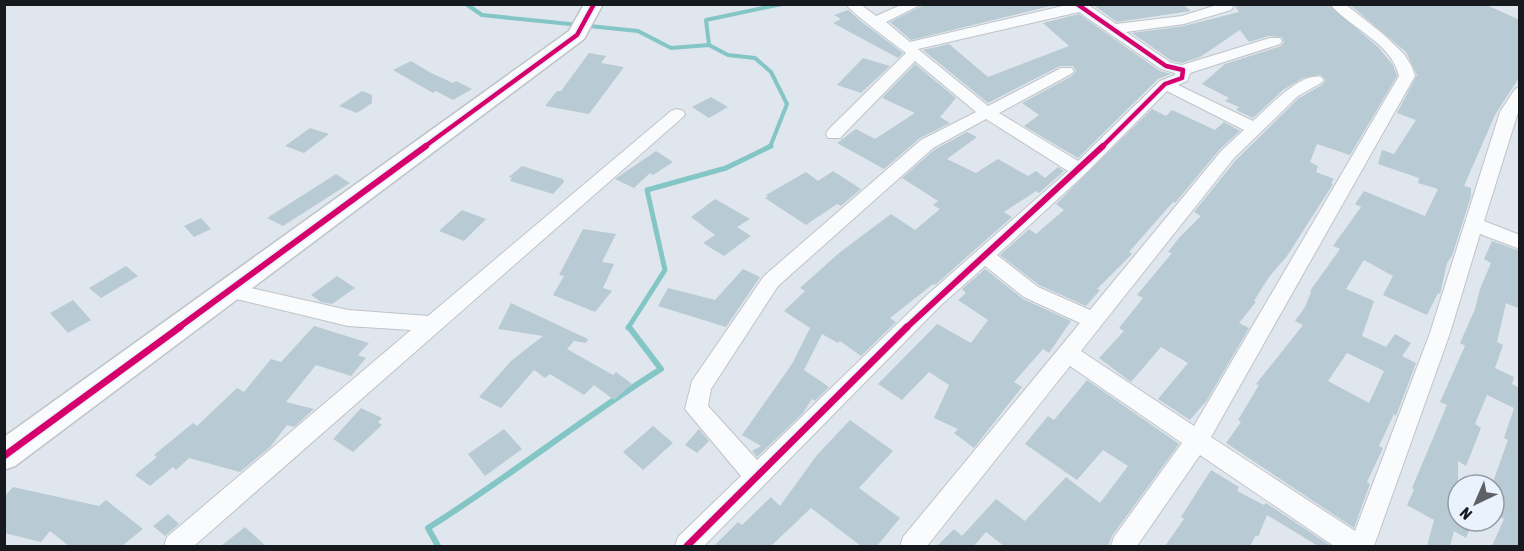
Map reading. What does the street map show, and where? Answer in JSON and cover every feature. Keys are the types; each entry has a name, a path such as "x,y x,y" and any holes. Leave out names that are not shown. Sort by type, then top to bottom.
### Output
{"street":[{"path":"853,4 855,9 878,23 986,111 1079,170"},
{"path":"878,23 882,18 916,4"},
{"path":"1123,546 1197,441 1407,76 1407,68 1398,56 1336,4"},
{"path":"834,134 910,50 1079,6 1166,66 1183,70 1275,41"},
{"path":"1113,29 1184,20 1226,7"},
{"path":"4,456 586,21"},
{"path":"687,546 933,301 1079,170 1165,84 1182,78 1183,70"},
{"path":"757,477 696,409 700,387 771,280 927,144 1066,71"},
{"path":"912,546 1228,154 1293,93 1316,80"},
{"path":"1165,84 1256,129"},
{"path":"1362,546 1440,333 1508,112 1520,92"},
{"path":"176,546 677,114"},
{"path":"1473,224 1520,243"},
{"path":"984,255 1031,292 1093,320"},
{"path":"228,290 348,318 432,324"},
{"path":"1066,353 1355,546"}],"building":[{"path":"926,4 1059,4 911,40 890,22"},
{"path":"1092,4 1182,4 1191,11 1117,22"},
{"path":"1234,4 1328,4 1378,47 1393,65 1397,76 1350,155 1317,144 1310,162 1318,166 1316,172 1334,179 1331,183 1333,184 1287,256 1269,277 1254,301 1256,302 1239,323 1249,328 1207,400 1190,420 1158,399 1188,363 1161,347 1131,382 1099,358 1124,331 1119,328 1143,298 1137,295 1172,253 1168,252 1179,238 1201,216 1194,212 1236,160 1299,98 1322,85 1326,80 1321,75 1303,78 1283,90 1253,118 1236,110 1239,107 1225,101 1229,98 1202,84 1225,64 1281,46 1284,42 1282,37 1269,36 1249,42 1240,30 1200,57 1182,63 1172,61 1132,33 1184,26 1239,12"},
{"path":"1349,4 1484,4 1520,20 1520,76 1495,115 1464,186 1471,188 1471,196 1452,256 1447,263 1440,294 1438,293 1427,315 1383,295 1393,276 1364,260 1346,289 1374,301 1362,336 1386,347 1395,334 1411,343 1402,356 1416,363 1396,416 1394,414 1379,446 1383,448 1367,482 1370,484 1354,528 1226,443 1241,422 1238,420 1259,385 1256,384 1303,325 1295,321 1305,307 1310,291 1340,249 1333,246 1361,207 1355,204 1364,191 1425,216 1438,189 1418,183 1419,178 1378,164 1382,150 1394,154 1416,120 1397,113 1417,75 1406,52","holes":["1347,353 1384,371 1369,403 1328,381"]},
{"path":"848,10 903,53 898,58 833,23 841,19 834,15"},
{"path":"1079,14 1160,71 1171,74 1158,79 1078,158 1024,126 1039,115 1022,103 1072,76 1076,71 1073,66 1060,66 988,103 923,50 949,44 988,77 1069,46 1043,23"},
{"path":"589,53 606,56 601,63 624,67 589,114 545,106 557,91 561,91"},
{"path":"863,58 890,66 861,93 837,85"},
{"path":"411,61 431,73 472,89 453,100 436,91 433,93 393,70"},
{"path":"915,64 956,98 940,117 950,123 920,138 884,169 837,143 856,129 875,139 915,113 882,98"},
{"path":"362,91 372,95 372,103 357,113 339,106"},
{"path":"711,97 728,107 709,118 692,107"},
{"path":"1152,109 1166,116 1172,110 1215,130 1224,122 1240,131 1220,149 1175,203 1173,202 1129,252 1132,254 1097,289 1100,290 1086,306 1039,285 1000,255 1029,229 1036,234 1064,210 1056,204"},
{"path":"310,128 329,134 304,153 285,146"},
{"path":"967,132 977,137 947,159 976,173 998,159 1028,176 1036,171 1045,178 1058,167 1064,171 1039,193 1036,191 1004,212 1012,217 935,285 933,284 890,318 896,322 861,356 840,341 838,343 822,334 804,370 829,387 815,401 812,399 803,413 757,457 752,451 761,446 742,435 792,364 810,328 784,311 805,291 800,288 839,253 891,214 915,230 940,209 933,205 938,201 902,178 934,150"},
{"path":"656,151 673,162 653,175 650,173 634,188 615,179"},
{"path":"522,166 563,179 564,182 553,194 510,181 512,178 509,177"},
{"path":"833,171 861,189 841,206 837,204 806,225 765,198 768,196 766,195 806,172 818,181"},
{"path":"336,174 350,183 283,226 267,218"},
{"path":"715,199 750,219 737,227 751,236 724,256 703,243 715,235 691,217"},
{"path":"462,210 486,219 464,241 439,231"},
{"path":"201,218 211,229 194,237 184,226"},
{"path":"583,229 616,234 602,262 614,264 603,288 612,291 595,312 553,295 564,276 559,275"},
{"path":"1492,241 1520,251 1520,309 1506,303 1497,342 1503,345 1495,368 1514,377 1512,384 1520,388 1520,546 1492,546 1498,533 1506,533 1506,473 1496,473 1508,440 1504,438 1514,408 1487,395 1475,424 1481,428 1466,466 1458,461 1458,473 1446,473 1446,533 1453,533 1450,546 1427,546 1434,520 1407,505 1447,405 1440,402 1465,346 1460,343 1491,263 1484,259"},
{"path":"126,266 138,276 101,298 89,288"},
{"path":"743,269 760,277 726,327 658,306 668,288 715,300"},
{"path":"985,269 1023,299 1071,321 1049,353 1043,349 1014,382 1022,387 974,448 954,433 958,429 934,418 949,385 929,372 902,400 878,384 937,324 971,343 988,320 958,300 966,293 962,289"},
{"path":"337,276 355,288 332,304 321,302 311,295"},
{"path":"73,300 91,320 68,333 50,313"},
{"path":"511,303 588,339 586,343 574,341 567,349 613,375 616,372 632,384 614,400 594,385 584,395 550,374 545,378 534,370 501,408 479,397 511,361 543,336 498,329"},
{"path":"314,326 369,343 358,355 366,358 351,376 316,365 286,402 314,409 294,427 287,425 270,447 240,472 189,458 176,470 173,467 150,486 135,475 157,457 154,455 193,423 197,426 237,388 244,392 271,359 281,362"},
{"path":"1087,380 1179,444 1112,536 1108,546 1004,546 986,532 974,546 937,546 954,529 962,536 996,499 1025,521 1066,477 1100,503 1128,466 1103,450 1077,480 1025,444 1048,416 1054,420"},
{"path":"361,408 382,418 378,422 382,425 353,452 333,439"},
{"path":"850,420 893,451 859,488 900,518 877,546 861,546 811,508 771,546 714,546 738,522 742,525 771,497 780,506 817,455"},
{"path":"653,426 673,443 643,470 623,452"},
{"path":"504,429 522,449 485,476 468,454"},
{"path":"699,429 709,441 697,453 685,445"},
{"path":"1211,470 1239,487 1237,491 1264,505 1266,503 1331,546 1318,546 1267,515 1258,537 1256,535 1250,546 1165,546 1184,519 1181,517"},
{"path":"13,487 99,506 106,500 143,529 122,546 69,546 50,531 41,542 4,533 4,497"},
{"path":"168,514 179,524 165,536 153,526"},
{"path":"245,527 266,546 221,546"},
{"path":"1457,533 1468,533 1466,538"}],"waterway":[{"path":"466,4 482,15 638,31 671,48 709,45"},
{"path":"709,45 706,20 782,4"},
{"path":"709,45 728,55 755,58 771,72 787,104 770,146"},
{"path":"628,328 665,270 647,190 726,168 770,146"},
{"path":"438,546 428,528 661,369 629,327"}],"cycle path":[{"path":"4,456 577,35 594,4"},
{"path":"687,546 933,301 1079,170 1165,84 1182,78 1183,70 1166,66 1077,4"}]}
